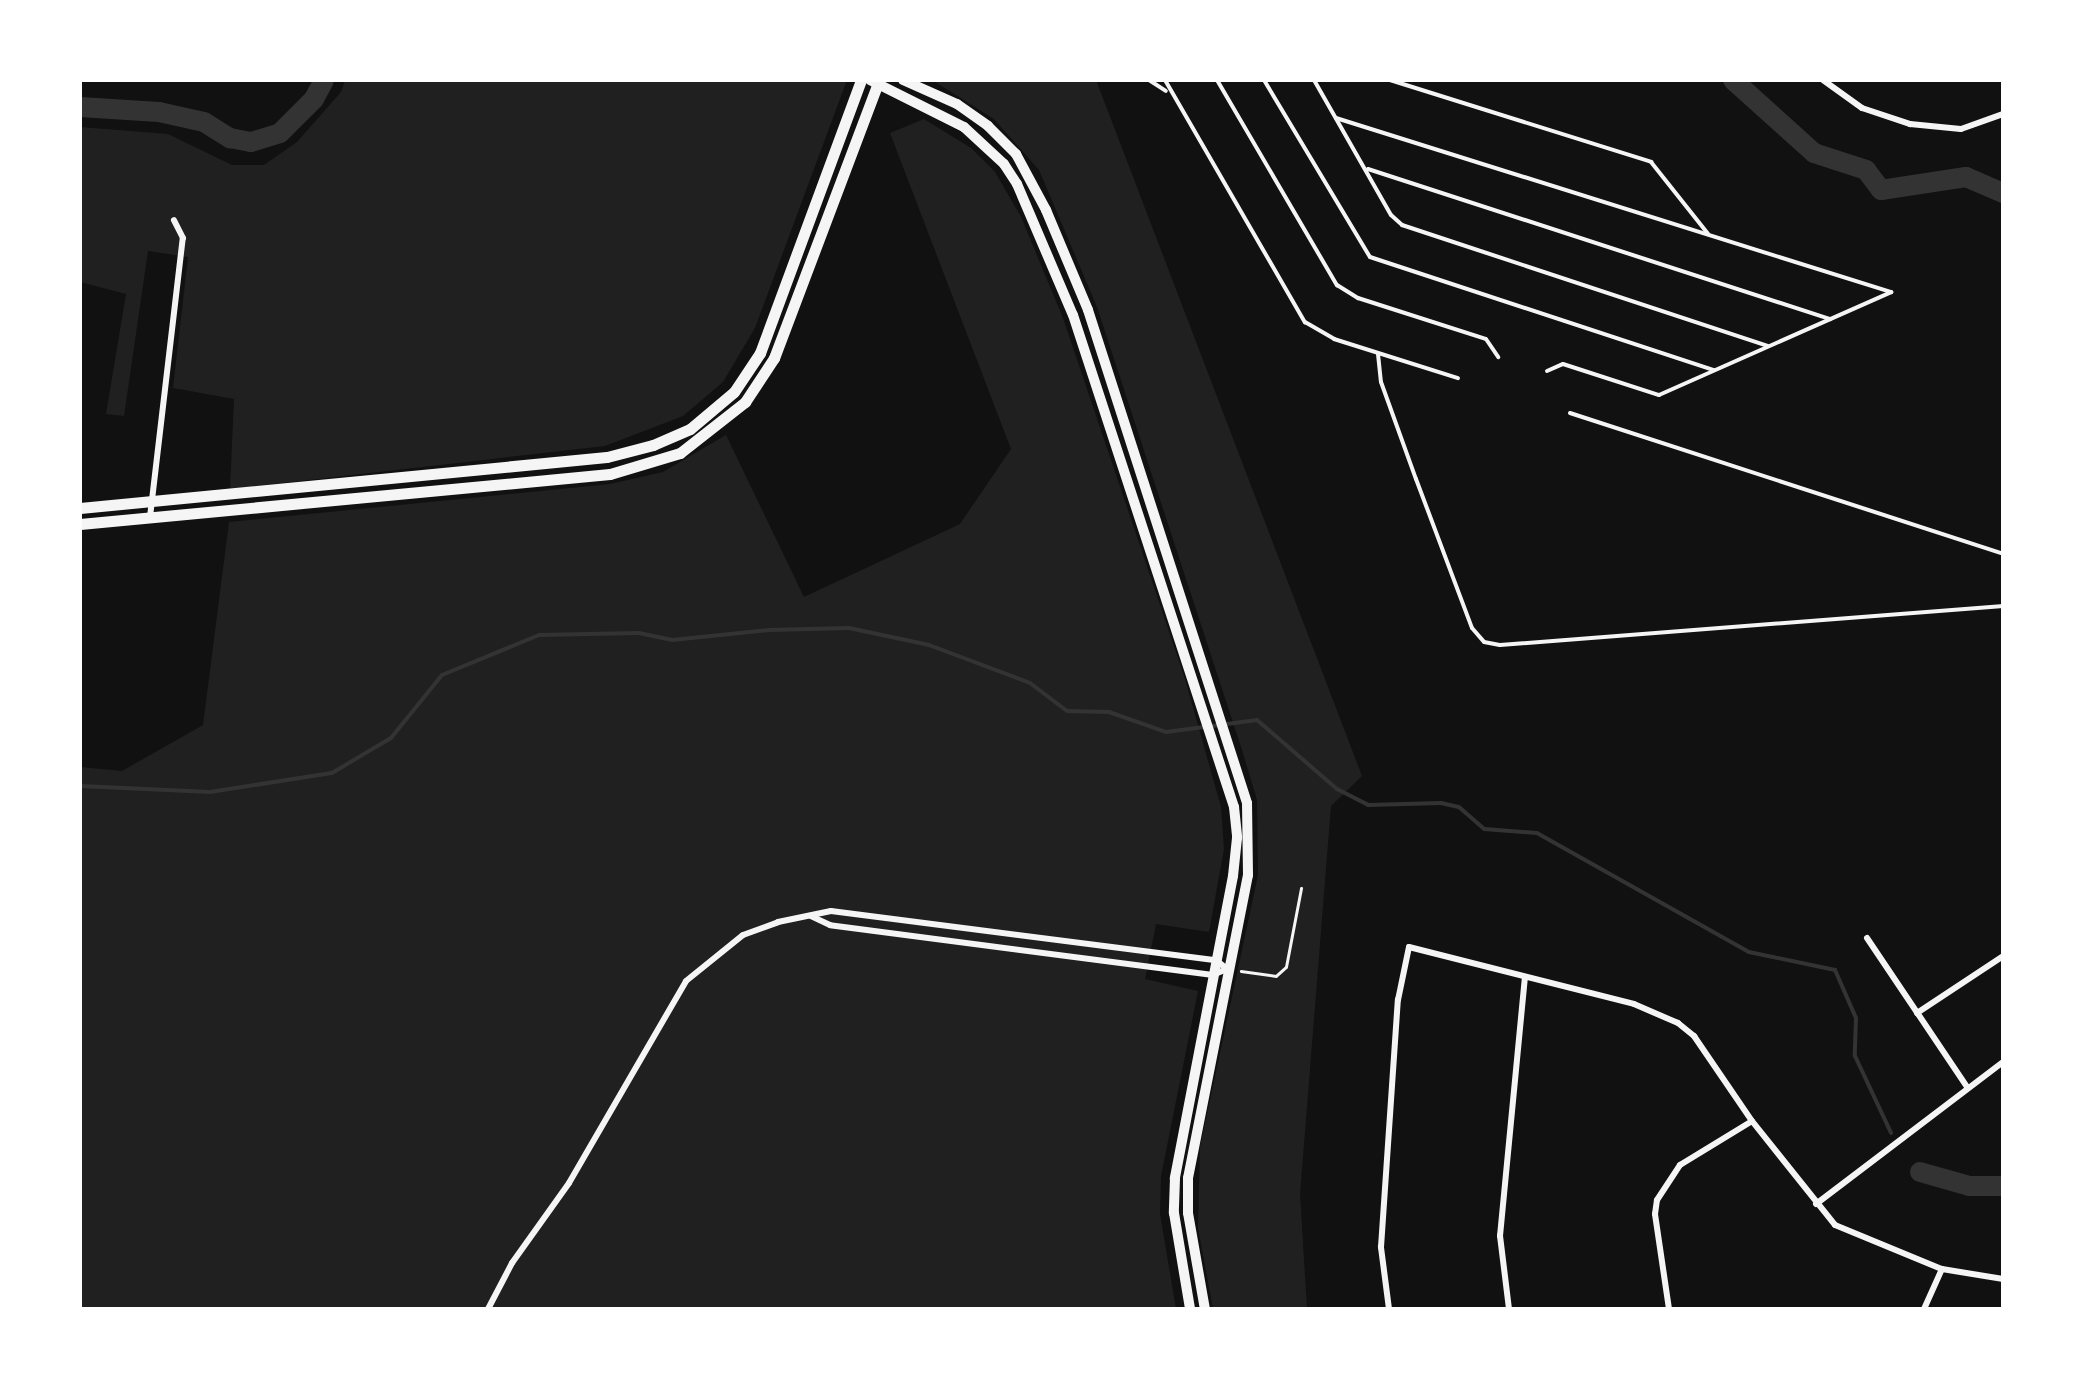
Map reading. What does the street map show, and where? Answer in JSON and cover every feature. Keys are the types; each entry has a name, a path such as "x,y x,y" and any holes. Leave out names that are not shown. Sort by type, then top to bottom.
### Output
{"highway":[{"path":"80,508 607,457 653,445 690,429 734,392 760,352 861,80"},
{"path":"80,524 610,474 636,469 689,448 745,402 774,358 875,82"}],"main road":[{"path":"903,80 974,114 1004,140 1030,176 1088,310 1234,754 1251,838 1248,875 1188,1178 1188,1213 1205,1309"},
{"path":"875,82 964,127 992,152 1016,184 1073,314 1234,808 1237,838 1175,1178 1174,1213 1190,1309"}],"street":[{"path":"1822,80 1862,108 1910,124 1961,129 2003,114"},
{"path":"150,517 184,238 174,220"},
{"path":"488,1309 512,1264 569,1183 686,981 743,936 778,922 831,911 1216,960 1228,968"},
{"path":"811,916 830,925 1213,975 1228,968"},
{"path":"1866,938 1968,1087"},
{"path":"1388,1309 1381,1247 1398,1000 1408,947 1634,1004 1678,1023 1694,1036 1752,1121 1816,1204 1850,1233 1942,1269 2003,1278"},
{"path":"1917,1013 2003,956"},
{"path":"1509,1309 1500,1236 1525,977"},
{"path":"1816,1204 2003,1062"},
{"path":"1669,1309 1655,1214 1657,1200 1680,1165 1752,1121"},
{"path":"1924,1309 1942,1269"}],"lane":[{"path":"1149,80 1168,92"},
{"path":"1165,80 1168,92 1305,322 1334,339 1458,378"},
{"path":"1218,80 1337,285 1358,298 1486,339 1498,358"},
{"path":"1264,80 1370,257 1714,370"},
{"path":"1314,80 1392,215 1402,225 1768,346"},
{"path":"1390,80 1650,162 1708,234"},
{"path":"1336,118 1891,292 1659,395 1563,364 1547,371"},
{"path":"1365,168 1830,319"},
{"path":"1378,354 1381,382 1410,462 1472,628 1484,642 1500,645 2003,606"},
{"path":"1570,413 2003,554"}],"path":[{"path":"1228,968 1276,976 1286,967 1300,888"}],"shaded area":[{"path":"345,80 847,80 755,328 723,382 683,416 605,446 230,489 234,399 173,388 188,257 148,251 124,416 106,414 126,294 80,282 80,127 168,134 232,165 264,165 297,142 341,92"},
{"path":"932,80 1096,80 1362,776 1331,806 1300,1194 1307,1309 1213,1309 1198,1228 1200,1147 1258,875 1257,800 1242,750 1097,307 1039,170 994,119"},
{"path":"924,119 971,148 995,172 1021,217 1063,318 1185,679 1221,807 1224,849 1209,932 1156,924 1145,979 1198,991 1161,1176 1160,1214 1176,1309 80,1309 80,767 122,771 203,725 229,522 610,484 663,472 726,435 804,597 960,524 1011,449 890,133"}],"waterway":[{"path":"80,107 159,112 204,122 230,138 251,142 280,133 314,99 324,80"},
{"path":"1733,80 1814,153 1866,170 1881,190 1966,177 2003,193"},
{"path":"80,786 210,792 332,773 391,738 442,675 539,635 639,633 672,640 769,630 849,628 929,645 1030,683 1067,711 1109,712 1166,732 1257,720 1337,789 1368,805 1441,803 1459,807 1484,829 1537,833 1749,952 1835,970 1856,1018 1855,1056 1891,1133"},
{"path":"1920,1172 1969,1186 2003,1186"}]}
